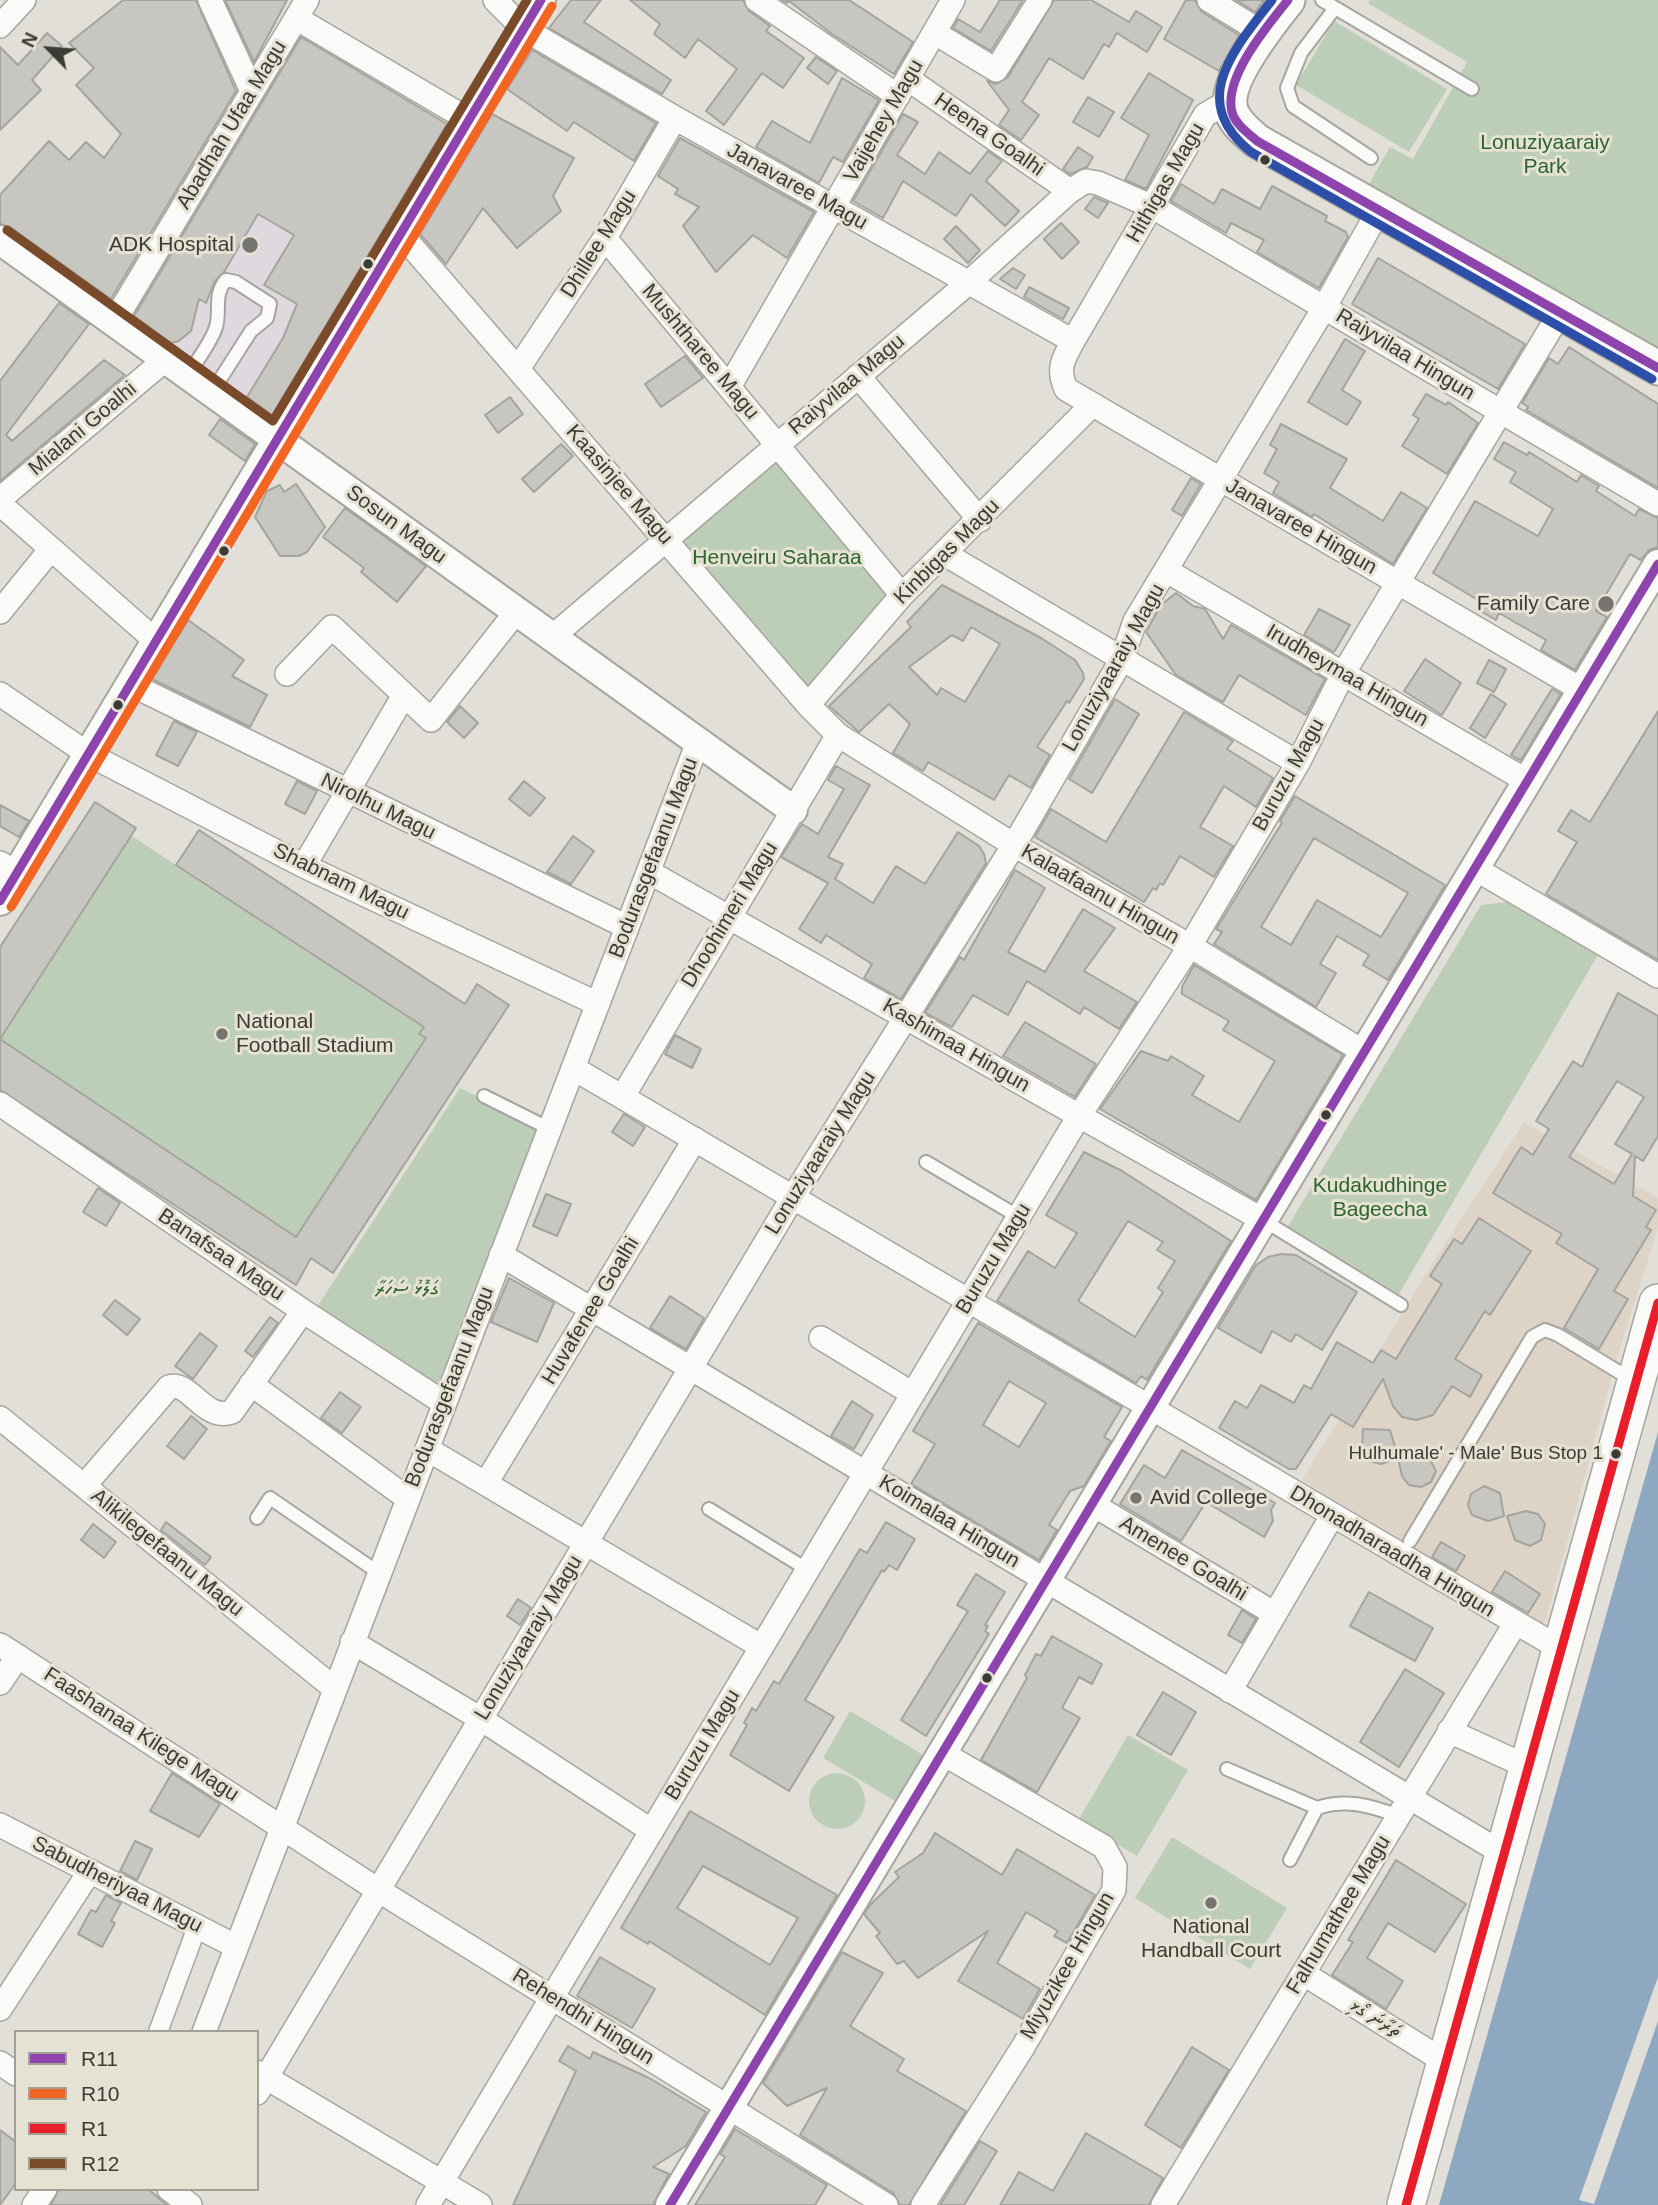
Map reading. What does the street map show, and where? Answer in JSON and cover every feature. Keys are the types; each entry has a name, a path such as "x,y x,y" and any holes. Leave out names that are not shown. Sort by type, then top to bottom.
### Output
{"main road":[{"path":"1288,0 1262,33 1235,82 1229,101 1237,122 1257,141 1658,368"},
{"path":"1406,2205 1658,1303"}],"street":[{"path":"0,26 24,0"},
{"path":"210,0 252,91"},
{"name":"Janavaree Magu","path":"495,0 524,29 967,284 1073,341"},
{"path":"0,901 8,868 88,754 541,0"},
{"name":"Heena Goalhi","path":"757,0 1070,191"},
{"name":"Vaijehey Magu","path":"729,387 953,0"},
{"path":"934,33 996,70 1041,0"},
{"path":"1209,0 1262,33"},
{"path":"301,9 469,120"},
{"name":"Abadhah Ufaa Magu","path":"114,322 301,9"},
{"name":"Hithigas Magu","path":"1073,341 1205,115 1229,101"},
{"name":"Dhillee Magu","path":"519,367 605,238 675,118"},
{"path":"1070,191 1081,182 1092,181 1153,207"},
{"name":"Raiyvilaa Magu","path":"552,637 967,284 1070,191"},
{"name":"Raiyvilaa Hingun","path":"1153,207 1658,504"},
{"name":"Lonuziyaaraiy Magu","path":"260,2081 378,1890 793,1197 1014,845 1122,659 1135,621 1324,308 1379,210"},
{"name":"Kaasinjee Magu","path":"401,234 519,367 808,705 838,735"},
{"name":"Mushtharee Magu","path":"605,238 902,595"},
{"name":"Sosun Magu","path":"0,240 793,810"},
{"name":"Buruzu Magu","path":"428,2205 1079,1116 1190,946 1298,763 1343,674 1560,313"},
{"name":"Janavaree Hingun","path":"1073,341 1060,364 1066,389 1582,690"},
{"name":"Mialani Goalhi","path":"0,499 177,367"},
{"path":"858,376 979,520"},
{"name":"Kinbigas Magu","path":"808,705 902,595 1091,405"},
{"path":"0,504 156,641"},
{"path":"0,612 51,549"},
{"path":"945,554 1298,763"},
{"path":"670,2205 1658,564"},
{"name":"Irudheymaa Hingun","path":"1167,571 1527,781"},
{"path":"287,674 332,627 431,720 516,612"},
{"name":"Nirolhu Magu","path":"130,684 627,927"},
{"name":"Shabnam Magu","path":"0,694 88,754 304,866 598,1004"},
{"path":"304,866 404,695"},
{"name":"Kalaafaanu Hingun","path":"838,735 1014,845 1190,946 1364,1052"},
{"name":"Dhoohimeri Magu","path":"623,1096 838,735"},
{"name":"Bodurasgefaanu Magu","path":"205,2030 698,742"},
{"path":"1475,868 1658,976"},
{"name":"Kashimaa Hingun","path":"649,872 1263,1220"},
{"name":"Dhonadharaadha Hingun","path":"573,1068 1561,1649"},
{"name":"Banafsaa Magu","path":"0,1104 303,1311 444,1403"},
{"name":"Huvafenee Goalhi","path":"486,1483 695,1139"},
{"name":"Koimalaa Hingun","path":"501,1255 1230,1691 1404,1807 1504,1854"},
{"path":"84,1486 169,1387 175,1385 181,1388 213,1412 223,1415 232,1412 303,1311"},
{"path":"821,1338 913,1394"},
{"path":"251,1384 407,1498"},
{"name":"Alikilegefaanu Magu","path":"5,1432 84,1486 334,1688"},
{"path":"427,1449 762,1647"},
{"name":"Amenee Goalhi","path":"1092,1504 1275,1614"},
{"path":"1230,1691 1332,1516"},
{"name":"Falhumathee Magu","path":"1163,2205 1515,1624"},
{"path":"352,1642 481,1719 652,1831"},
{"path":"0,1682 9,1650"},
{"name":"Faashanaa Kilege Magu","path":"9,1650 281,1826"},
{"path":"1449,1731 1528,1767"},
{"name":"Miyuzikee Hingun","path":"923,2205 1023,2046 1114,1890 1115,1867 1104,1847 942,1753"},
{"name":"Sabudheriyaa Magu","path":"0,1825 235,1946"},
{"name":"Rehendhi Hingun","path":"281,1826 378,1890 886,2205"},
{"path":"0,2009 90,1871"},
{"path":"159,2030 197,1927"},
{"name":"ތަރާނަ ގޯޅި","path":"1304,1975 1447,2063"},
{"path":"260,2081 480,2205"},
{"path":"172,2191 190,2205"}],"lane":[{"path":"1322,0 1472,89"},
{"path":"1335,8 1301,53 1287,88 1293,106 1371,158"},
{"path":"177,367 215,330 220,310 218,293 226,280 236,282 270,304 267,318 251,331 212,393"},
{"path":"484,1096 550,1129"},
{"path":"926,1163 1018,1217"},
{"path":"1263,1220 1401,1305"},
{"path":"1410,1541 1532,1337 1545,1330 1558,1335 1635,1382"},
{"path":"257,1518 270,1498 379,1573"},
{"path":"709,1509 808,1570"},
{"path":"1227,1769 1317,1808 1334,1802 1404,1807"},
{"path":"1290,1860 1317,1808"}],"shaded area":[{"name":"ADK Hospital","path":"342,55 406,94 379,143 388,148 297,304 283,338 246,399 126,316 260,92 283,105 316,97"},
{"path":"1524,1122 1658,1198 1658,1227 1615,1365 1544,1626 1302,1480 1423,1278"}],"green space":[{"name":"Lonuziyaaraiy Park","path":"1370,0 1658,0 1658,351 1369,184 1390,147 1413,159 1467,62 1368,3"},
{"path":"1334,21 1447,89 1409,152 1296,85"},
{"name":"Henveiru Saharaa","path":"775,454 893,595 808,693 678,541"},
{"name":"National Football Stadium","path":"95,802 136,828 132,836 176,865 199,830 447,992 429,1024 476,1055 333,1273 311,1259 296,1285 0,1087 0,947"},
{"name":"Kudakudhinge Bageecha","path":"1507,902 1599,953 1399,1294 1288,1226 1481,905"},
{"name":"ގަލޮޅު ސަހަރާ","path":"460,1088 542,1127 438,1391 315,1310"},
{"path":"850,1711 930,1759 902,1805 823,1758"},
{"path":"1128,1735 1188,1770 1137,1856 1078,1821"},
{"path":"831,1773 843,1773 853,1777 861,1785 865,1801 861,1817 853,1825 843,1829 831,1829 821,1825 813,1817 809,1807 809,1795 813,1785 821,1777"},
{"name":"National Handball Court","path":"1172,1837 1287,1908 1250,1969 1135,1898"}],"water":[{"path":"1658,1432 1658,2205 1439,2205"}],"pier":[{"path":"1658,1977 1658,2021 1594,2204 1579,2200"}],"building":[{"path":"123,0 196,0 236,91 111,299 10,227 0,224 0,195 49,141 69,160 86,142 104,158 121,134 76,85 94,68 69,43"},
{"path":"225,0 287,0 254,62"},
{"path":"571,0 601,0 584,22 671,80 662,94 549,28"},
{"path":"630,0 743,0 749,11 770,26 766,31 804,58 783,88 762,73 724,125 706,111 737,69 698,39 685,58 654,34 660,24"},
{"path":"782,0 849,0 913,42 894,74 832,34 789,1 787,3"},
{"path":"1000,0 1023,0 991,51 953,28 958,19 980,32"},
{"path":"1054,0 1091,0 1129,22 1136,11 1162,27 1147,52 1117,33 1109,47 1104,44 1083,79 1049,58 1022,102 1039,115 1021,140 999,125 1009,110 987,81 996,84 1008,77"},
{"path":"1186,0 1195,0 1202,12 1239,35 1219,71 1164,39"},
{"path":"1236,0 1264,0 1255,12"},
{"path":"47,33 62,46 32,80 41,90 0,130 0,47 18,65"},
{"name":"ADK Hospital","path":"301,37 447,124 272,415 247,397 283,338 297,304 264,285 294,235 258,214 224,272 215,281 206,303 199,299 191,331 179,341 171,343 134,316"},
{"path":"532,50 656,123 634,161 574,122 567,131 507,89"},
{"path":"816,57 837,71 828,84 807,68"},
{"path":"1149,73 1193,100 1146,189 1125,180 1149,135 1121,118"},
{"path":"842,78 879,100 843,162 833,157 819,183 756,147 772,121 810,143"},
{"path":"1088,97 1114,112 1099,137 1073,122"},
{"path":"492,114 574,158 553,196 561,211 517,248 483,208 446,264 420,234"},
{"path":"903,114 918,122 897,155 925,174 939,152 970,174 988,151 1002,161 986,181 1019,211 1005,226 971,194 956,216 903,181 883,218 853,201"},
{"path":"680,138 814,212 787,258 753,235 716,272 683,226 699,207 675,194 678,189 658,176"},
{"path":"1078,147 1093,157 1087,167 1070,174 1063,169"},
{"path":"1181,184 1214,204 1222,189 1260,209 1272,186 1327,216 1325,221 1346,232 1348,237 1319,288 1257,252 1264,240 1231,223 1226,233 1171,201"},
{"path":"1094,197 1108,203 1098,218 1085,209"},
{"path":"1061,223 1079,242 1062,259 1044,239"},
{"path":"956,226 980,250 968,263 944,239"},
{"path":"1378,258 1525,344 1498,389 1352,304"},
{"path":"1013,268 1025,275 1016,289 1000,279"},
{"path":"1029,287 1069,308 1063,319 1024,297"},
{"path":"59,303 89,324 6,435 12,441 104,360 125,375 0,481 0,381"},
{"path":"1345,339 1365,351 1342,390 1361,402 1347,425 1308,402"},
{"path":"1569,347 1658,404 1658,488 1526,410 1528,407 1522,403 1549,358 1558,364"},
{"path":"685,356 703,378 661,407 645,384"},
{"path":"1426,394 1446,405 1448,402 1478,423 1447,474 1402,446 1419,419 1413,415"},
{"path":"510,397 523,414 498,433 485,415"},
{"path":"220,419 255,444 245,461 209,435"},
{"path":"1281,424 1347,459 1330,488 1383,521 1401,492 1427,508 1393,564 1314,514 1312,517 1273,493 1279,482 1264,473 1277,449 1270,445"},
{"path":"1504,442 1527,455 1529,452 1577,482 1581,475 1599,486 1596,491 1635,516 1639,509 1658,518 1658,547 1649,550 1641,560 1630,554 1596,611 1607,617 1575,670 1541,650 1546,640 1499,613 1496,620 1477,609 1481,602 1433,573 1475,501 1538,536 1553,509 1510,482 1516,472 1494,459"},
{"path":"561,444 573,456 534,492 522,479"},
{"path":"1191,478 1201,484 1182,516 1172,510"},
{"path":"296,484 325,527 307,552 299,556 280,556 255,517 267,491 280,485 284,492"},
{"path":"345,508 426,566 397,602 361,572 364,568 323,537"},
{"path":"942,585 1041,638 1075,660 1084,679 1037,747 1050,755 1031,788 1009,775 994,800 928,762 923,771 893,753 910,724 889,704 859,732 829,706 911,627 907,622","holes":["971,627 1000,644 965,702 941,688 937,695 909,667 952,635 963,641"]},
{"path":"1176,593 1193,606 1205,609 1223,639 1231,625 1325,679 1306,715 1239,675 1223,702 1176,675 1146,632 1161,605"},
{"path":"1319,609 1350,625 1334,652 1304,635"},
{"path":"188,620 244,660 232,676 267,695 250,727 152,679"},
{"path":"1425,659 1461,683 1442,715 1404,691"},
{"path":"1489,660 1506,669 1494,692 1477,683"},
{"path":"1552,689 1561,694 1521,760 1516,758 1511,755"},
{"path":"1491,694 1506,704 1485,738 1470,728"},
{"path":"1115,699 1139,714 1092,793 1069,779"},
{"path":"460,706 478,723 464,738 447,722"},
{"path":"1658,711 1658,960 1546,894 1577,842 1558,831 1571,810 1590,822"},
{"path":"1184,712 1233,741 1227,749 1273,778 1256,807 1224,786 1200,827 1233,846 1214,877 1180,856 1163,885 1160,883 1156,890 1153,888 1144,902 1035,837 1051,809 1106,842"},
{"path":"174,721 197,732 178,766 156,755"},
{"path":"836,766 870,785 828,857 843,864 835,879 873,903 896,866 925,884 958,832 979,846 984,854 986,863 901,999 864,978 872,964 826,935 821,943 799,929 828,883 781,857 802,824 818,834 844,789 828,780"},
{"path":"297,781 317,791 305,814 285,804"},
{"path":"524,781 545,798 530,816 509,799"},
{"path":"1295,796 1445,885 1388,980 1363,965 1369,955 1337,936 1320,964 1336,973 1316,1007 1214,944 1222,932 1216,929 1282,823 1280,821","holes":["1314,838 1408,893 1381,937 1317,900 1291,945 1261,927"]},
{"path":"95,802 136,828 0,1039 0,947"},
{"path":"0,805 29,821 19,837 0,826"},
{"path":"199,830 465,1004 477,984 509,1005 333,1273 311,1258 296,1285 0,1090 0,1039 296,1237 426,1038 419,1034 424,1027 176,865"},
{"path":"573,836 594,851 571,884 547,872"},
{"path":"1015,870 1045,888 1008,952 1045,972 1083,909 1115,928 1084,971 1137,1002 1119,1029 1084,1007 1080,1014 1027,981 1008,1015 973,995 952,1027 925,1013 960,957 964,960"},
{"path":"1194,965 1343,1055 1256,1200 1100,1109 1141,1051 1168,1061 1171,1056 1204,1076 1192,1095 1239,1122 1275,1061 1223,1030 1229,1021 1182,994 1182,987"},
{"path":"1618,993 1658,1016 1658,1136 1643,1161 1635,1156 1633,1196 1656,1210 1646,1227 1651,1230 1614,1291 1628,1299 1599,1349 1564,1328 1598,1269 1556,1243 1562,1234 1493,1193 1521,1147 1533,1155 1549,1129 1536,1121 1573,1061 1582,1067","holes":["1617,1081 1644,1097 1615,1144 1632,1154 1614,1184 1569,1157"]},
{"path":"1025,1022 1096,1064 1075,1097 1003,1056"},
{"path":"675,1035 701,1049 692,1068 665,1054"},
{"path":"624,1114 645,1127 633,1146 612,1132"},
{"path":"1084,1152 1122,1171 1231,1241 1147,1380 1141,1376 1136,1383 997,1301 1028,1251 1055,1268 1077,1233 1046,1215","holes":["1128,1221 1163,1242 1157,1250 1175,1261 1158,1288 1163,1292 1135,1337 1078,1301"]},
{"path":"98,1188 120,1203 106,1226 83,1212"},
{"path":"546,1194 571,1204 557,1236 533,1226"},
{"path":"1479,1218 1531,1251 1490,1315 1485,1311 1455,1359 1482,1375 1470,1397 1452,1386 1433,1415 1416,1420 1402,1417 1393,1406 1383,1379 1353,1427 1331,1414 1296,1469 1289,1469 1219,1428 1235,1401 1247,1408 1261,1385 1294,1403 1304,1385 1311,1389 1337,1342 1373,1363 1381,1350 1396,1359 1442,1284 1430,1276 1454,1239 1462,1244"},
{"path":"1296,1255 1357,1292 1322,1350 1296,1334 1291,1342 1272,1331 1261,1353 1218,1328 1256,1265 1268,1257"},
{"path":"509,1278 554,1303 537,1342 491,1322"},
{"path":"670,1296 704,1318 686,1349 650,1328"},
{"path":"115,1300 140,1319 127,1335 103,1315"},
{"path":"270,1317 278,1323 253,1357 245,1351"},
{"path":"978,1323 1122,1407 1104,1437 1111,1441 1084,1486 1070,1491 1049,1525 1057,1530 1039,1560 911,1484 935,1444 913,1431","holes":["1009,1381 1046,1403 1019,1447 983,1425"]},
{"path":"200,1333 217,1346 193,1379 175,1366"},
{"path":"340,1392 361,1407 342,1433 321,1418"},
{"path":"852,1401 873,1415 854,1449 831,1436"},
{"path":"191,1416 207,1429 184,1459 167,1446"},
{"path":"1363,1429 1390,1430 1398,1457 1417,1452 1428,1456 1436,1471 1431,1482 1421,1487 1409,1485 1402,1476 1398,1458 1381,1464 1370,1461 1362,1448"},
{"path":"1182,1450 1275,1503 1271,1510 1273,1521 1264,1537 1206,1502 1181,1541 1120,1504 1144,1465 1165,1478"},
{"path":"1484,1486 1500,1493 1504,1516 1488,1521 1472,1515 1468,1505 1471,1494"},
{"path":"1526,1511 1538,1514 1545,1524 1541,1540 1530,1546 1515,1540 1507,1516"},
{"path":"166,1522 211,1557 205,1565 161,1530"},
{"path":"886,1522 915,1539 897,1570 889,1565 884,1572 882,1570 805,1700 834,1717 789,1791 730,1755 747,1725 744,1723 752,1708 756,1711 774,1681 779,1684 860,1549 867,1553"},
{"path":"93,1524 116,1542 104,1558 81,1540"},
{"path":"1441,1542 1465,1556 1456,1571 1432,1557"},
{"path":"1505,1571 1540,1594 1528,1613 1492,1592"},
{"path":"976,1574 1005,1592 985,1625 988,1626 985,1631 989,1634 926,1736 901,1720 968,1611 957,1605"},
{"path":"1369,1592 1433,1628 1415,1661 1350,1626"},
{"path":"518,1599 531,1608 520,1625 507,1616"},
{"path":"1242,1610 1256,1619 1242,1643 1228,1635"},
{"path":"1052,1636 1102,1664 1092,1684 1079,1677 1062,1708 1080,1718 1037,1792 981,1760 1027,1678 1025,1675 1036,1654 1041,1656"},
{"path":"1405,1669 1444,1693 1399,1767 1360,1742"},
{"path":"1163,1692 1196,1712 1171,1755 1137,1735"},
{"path":"172,1773 220,1804 199,1837 150,1811"},
{"path":"690,1811 837,1895 765,2015 649,1941 648,1944 621,1928","holes":["703,1866 798,1918 770,1965 677,1908"]},
{"path":"935,1833 1002,1875 1017,1849 1095,1895 1067,1943 1054,1936 1058,1931 1026,1912 997,1963 1040,1989 1023,2019 958,1981 988,1931 918,1978 904,1961 897,1964 876,1936 880,1933 864,1914 899,1877 895,1872 923,1853"},
{"path":"135,1841 152,1849 137,1880 120,1871"},
{"path":"1396,1860 1466,1904 1435,1952 1388,1923 1367,1958 1403,1981 1386,2009 1332,1975 1353,1942 1348,1940"},
{"path":"106,1895 121,1903 111,1921 115,1923 102,1947 78,1934 91,1910 96,1912"},
{"path":"842,1952 883,1973 850,2026 904,2059 897,2071 966,2111 909,2205 900,2205 893,2193 800,2135 827,2088 787,2106 763,2083"},
{"path":"600,1957 655,1989 632,2028 577,1996"},
{"path":"568,2046 590,2059 593,2052 649,2078 706,2112 686,2146 653,2167 669,2174 653,2205 513,2205 576,2071 559,2061"},
{"path":"1192,2047 1229,2070 1181,2148 1145,2125"},
{"path":"735,2129 827,2185 815,2205 695,2205 725,2157 720,2154"},
{"path":"0,2130 14,2140 14,2186 0,2205"},
{"path":"1086,2133 1163,2178 1149,2205 1000,2205 1019,2172 1053,2191"},
{"path":"980,2141 997,2151 964,2205 940,2205"},
{"path":"58,2191 150,2191 167,2205 51,2205"}],"transit line":[{"name":"R12","path":"7,230 273,421 527,0"},
{"name":"R11","path":"0,901 541,0"},
{"path":"1272,0 1232,57 1223,76 1220,95 1222,114 1232,133 1251,152 1652,379"},
{"name":"R11","path":"1288,0 1249,53 1234,84 1232,112 1242,128 1257,141 1658,368"},
{"name":"R10","path":"11,907 552,6"},
{"name":"R11","path":"670,2205 1658,564"},
{"name":"R1","path":"1406,2205 1658,1303"}],"place":[{"name":"ADK Hospital","path":"250,245"},
{"name":"Family Care","path":"1606,604"},
{"name":"National Football Stadium","path":"222,1034"},
{"name":"Hulhumale' - Male' Bus Stop 1","path":"1616,1454"},
{"name":"Avid College","path":"1136,1498"},
{"name":"National Handball Court","path":"1211,1903"}]}
